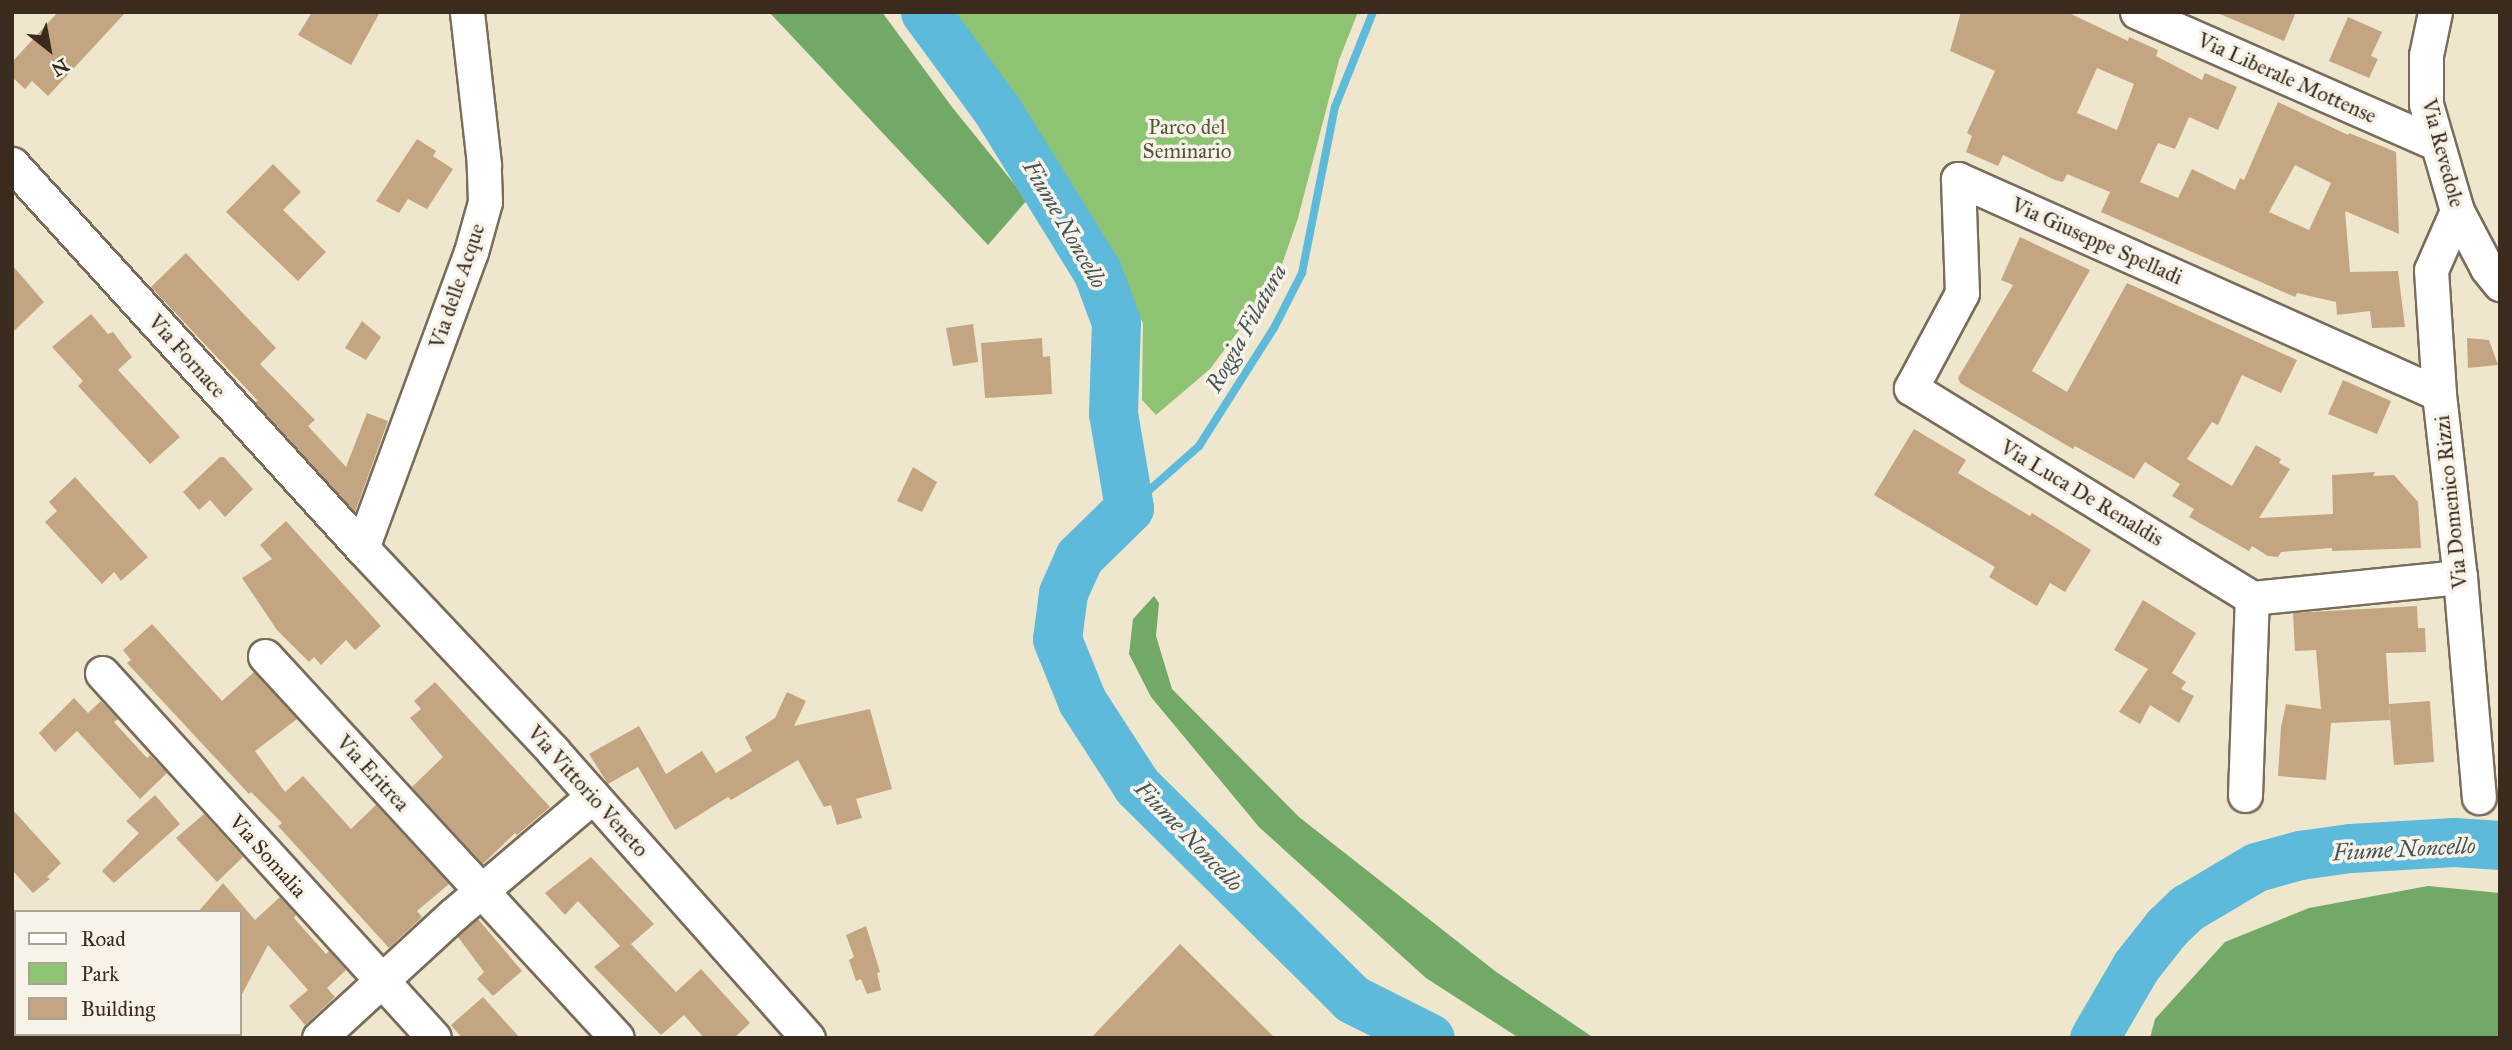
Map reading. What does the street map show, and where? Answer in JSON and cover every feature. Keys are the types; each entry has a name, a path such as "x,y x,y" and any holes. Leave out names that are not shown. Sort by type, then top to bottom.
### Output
{"street":[{"name":"Via delle Acque","path":"362,548 471,252 485,202 484,164 467,12"},
{"name":"Via Liberale Mottense","path":"2137,12 2437,144"},
{"name":"Via Revedole","path":"2435,12 2426,55 2426,104 2457,211 2487,268 2500,284"},
{"name":"Via Fornace","path":"12,164 362,548"},
{"name":"Via Giuseppe Spelladi","path":"1911,388 1962,293 1958,179 2440,394"},
{"name":"Via Domenico Rizzi","path":"2457,211 2431,270 2440,394 2460,578 2479,797"},
{"name":"Via Luca De Renaldis","path":"1911,388 2252,597"},
{"name":"Via Vittorio Veneto","path":"362,548 593,796 808,1038"},
{"path":"2245,795 2252,597 2460,578"},
{"name":"Via Eritrea","path":"265,656 617,1038"},
{"name":"Via Somalia","path":"102,673 434,1038"},
{"path":"319,1038 482,890 593,796"}],"green space":[{"path":"769,12 882,12 952,107 1027,200 988,245"},
{"name":"Parco del Seminario","path":"946,12 1358,12 1339,60 1298,218 1277,279 1210,369 1156,415 1142,400 1143,323 1060,168"},
{"path":"1154,596 1159,603 1156,636 1172,689 1299,817 1495,971 1594,1038 1519,1038 1426,978 1259,827 1151,697 1129,654 1133,619"},
{"path":"2428,886 2500,893 2500,1038 2150,1038 2155,1019 2225,942 2309,908"}],"building":[{"path":"58,12 126,12 48,96 32,81 25,89 12,77 12,62"},
{"path":"312,12 380,12 351,65 298,35"},
{"path":"1961,12 2067,12 2128,41 2129,37 2158,50 2156,56 2202,80 2205,73 2237,87 2218,130 2189,117 2175,149 2158,143 2140,182 2178,198 2192,169 2235,190 2240,178 2244,180 2278,102 2348,135 2349,133 2396,152 2399,234 2345,211 2350,272 2398,271 2405,327 2372,328 2370,311 2337,315 2336,302 2297,293 2295,297 2101,212 2110,192 2067,174 2063,182 2003,155 1998,166 1966,152 1972,136 1967,133 1995,71 1950,51","holes":["2097,68 2134,84 2117,130 2077,113","2295,165 2331,183 2309,230 2269,212"]},
{"path":"2215,12 2296,12 2284,41"},
{"path":"2348,17 2382,32 2371,56 2378,59 2369,78 2329,61"},
{"path":"417,139 436,151 433,156 453,169 427,209 408,199 399,213 376,201"},
{"path":"273,164 301,192 283,210 326,252 298,281 226,212"},
{"path":"2020,237 2090,270 2032,371 2067,392 2127,283 2297,360 2281,393 2242,375 2218,425 2212,422 2187,459 2232,486 2256,445 2281,459 2279,463 2290,469 2259,518 2333,514 2332,475 2375,472 2373,476 2394,475 2418,502 2421,548 2332,551 2332,548 2281,552 2278,557 2268,556 2252,546 2249,551 2189,517 2194,509 2172,496 2180,484 2145,462 2134,479 2075,446 2073,449 1960,383 1958,378 2013,285 2001,280"},
{"path":"186,253 276,348 260,364 315,420 308,426 346,467 367,413 388,421 355,512 255,402 258,401 151,287"},
{"path":"12,265 44,302 12,333"},
{"path":"91,314 108,334 113,332 132,357 118,370 180,437 150,464 78,386 83,381 52,347"},
{"path":"362,321 381,337 366,360 345,348"},
{"path":"973,324 978,362 953,366 946,328"},
{"path":"1042,338 1043,357 1050,356 1052,394 985,398 981,343"},
{"path":"2467,338 2489,340 2498,365 2468,368"},
{"path":"2343,380 2391,401 2377,434 2328,414"},
{"path":"1914,429 1966,460 1958,473 2030,516 2032,513 2091,550 2065,592 2050,583 2037,606 1989,577 1995,567 1874,495"},
{"path":"220,457 224,457 253,489 225,517 210,500 199,510 183,492"},
{"path":"913,467 937,482 922,512 897,501"},
{"path":"75,477 148,557 121,581 114,572 102,584 45,522 57,511 49,502"},
{"path":"286,521 381,626 355,650 346,640 321,665 314,657 309,662 277,630 242,578 272,559 260,545"},
{"path":"2143,600 2196,633 2172,673 2186,682 2181,689 2194,696 2179,723 2150,705 2140,724 2119,712 2148,669 2114,650"},
{"path":"2417,606 2418,628 2425,628 2426,652 2386,653 2390,720 2331,723 2326,780 2278,776 2281,727 2286,704 2321,709 2316,650 2295,651 2293,613"},
{"path":"152,624 222,701 254,672 297,719 255,751 285,792 303,776 351,829 376,805 449,884 417,911 422,917 389,948 278,826 282,823 251,792 249,794 127,663 131,660 123,650"},
{"path":"435,682 550,807 517,835 515,833 483,864 412,787 443,757 410,718 421,709 414,701"},
{"path":"787,692 806,701 794,726 870,709 892,789 856,799 862,818 837,825 831,805 824,807 798,760 731,800 728,797 675,830 638,767 608,784 589,754 639,726 666,774 702,751 716,773 752,751 745,737 775,718"},
{"path":"74,698 88,713 101,701 118,719 114,722 147,758 150,755 167,773 140,799 77,731 55,752 39,733"},
{"path":"2430,701 2434,762 2394,765 2389,704"},
{"path":"155,795 180,824 114,883 102,871 139,833 126,821"},
{"path":"12,809 61,863 47,877 50,879 33,893 12,870"},
{"path":"204,814 243,857 217,882 176,838"},
{"path":"591,857 654,924 631,944 676,992 701,969 750,1023 734,1038 704,1038 684,1015 661,1035 594,967 620,946 578,901 565,915 545,893"},
{"path":"223,883 255,920 280,897 296,915 294,918 326,954 329,951 346,970 327,988 335,997 305,1025 289,1006 308,990 268,945 242,994 242,910 200,910"},
{"path":"478,919 522,971 493,996 477,979 484,972 458,937"},
{"path":"866,926 880,972 877,973 881,990 867,994 861,979 856,981 849,960 854,957 846,935"},
{"path":"1180,944 1275,1038 1091,1038"},
{"path":"483,997 520,1038 462,1038 451,1025"}],"waterway":[{"name":"Fiume Noncello","path":"925,12 997,110 1097,271 1116,322 1113,413 1129,508 1079,557 1063,593 1057,639 1082,701 1137,786 1352,999 1430,1038"},
{"name":"Roggia Filatura","path":"1129,508 1199,446 1274,328 1302,273 1335,107 1373,12"},
{"name":"Fiume Noncello","path":"2094,1038 2136,966 2167,927 2187,908 2256,867 2300,855 2350,848 2454,842 2500,845"}]}
